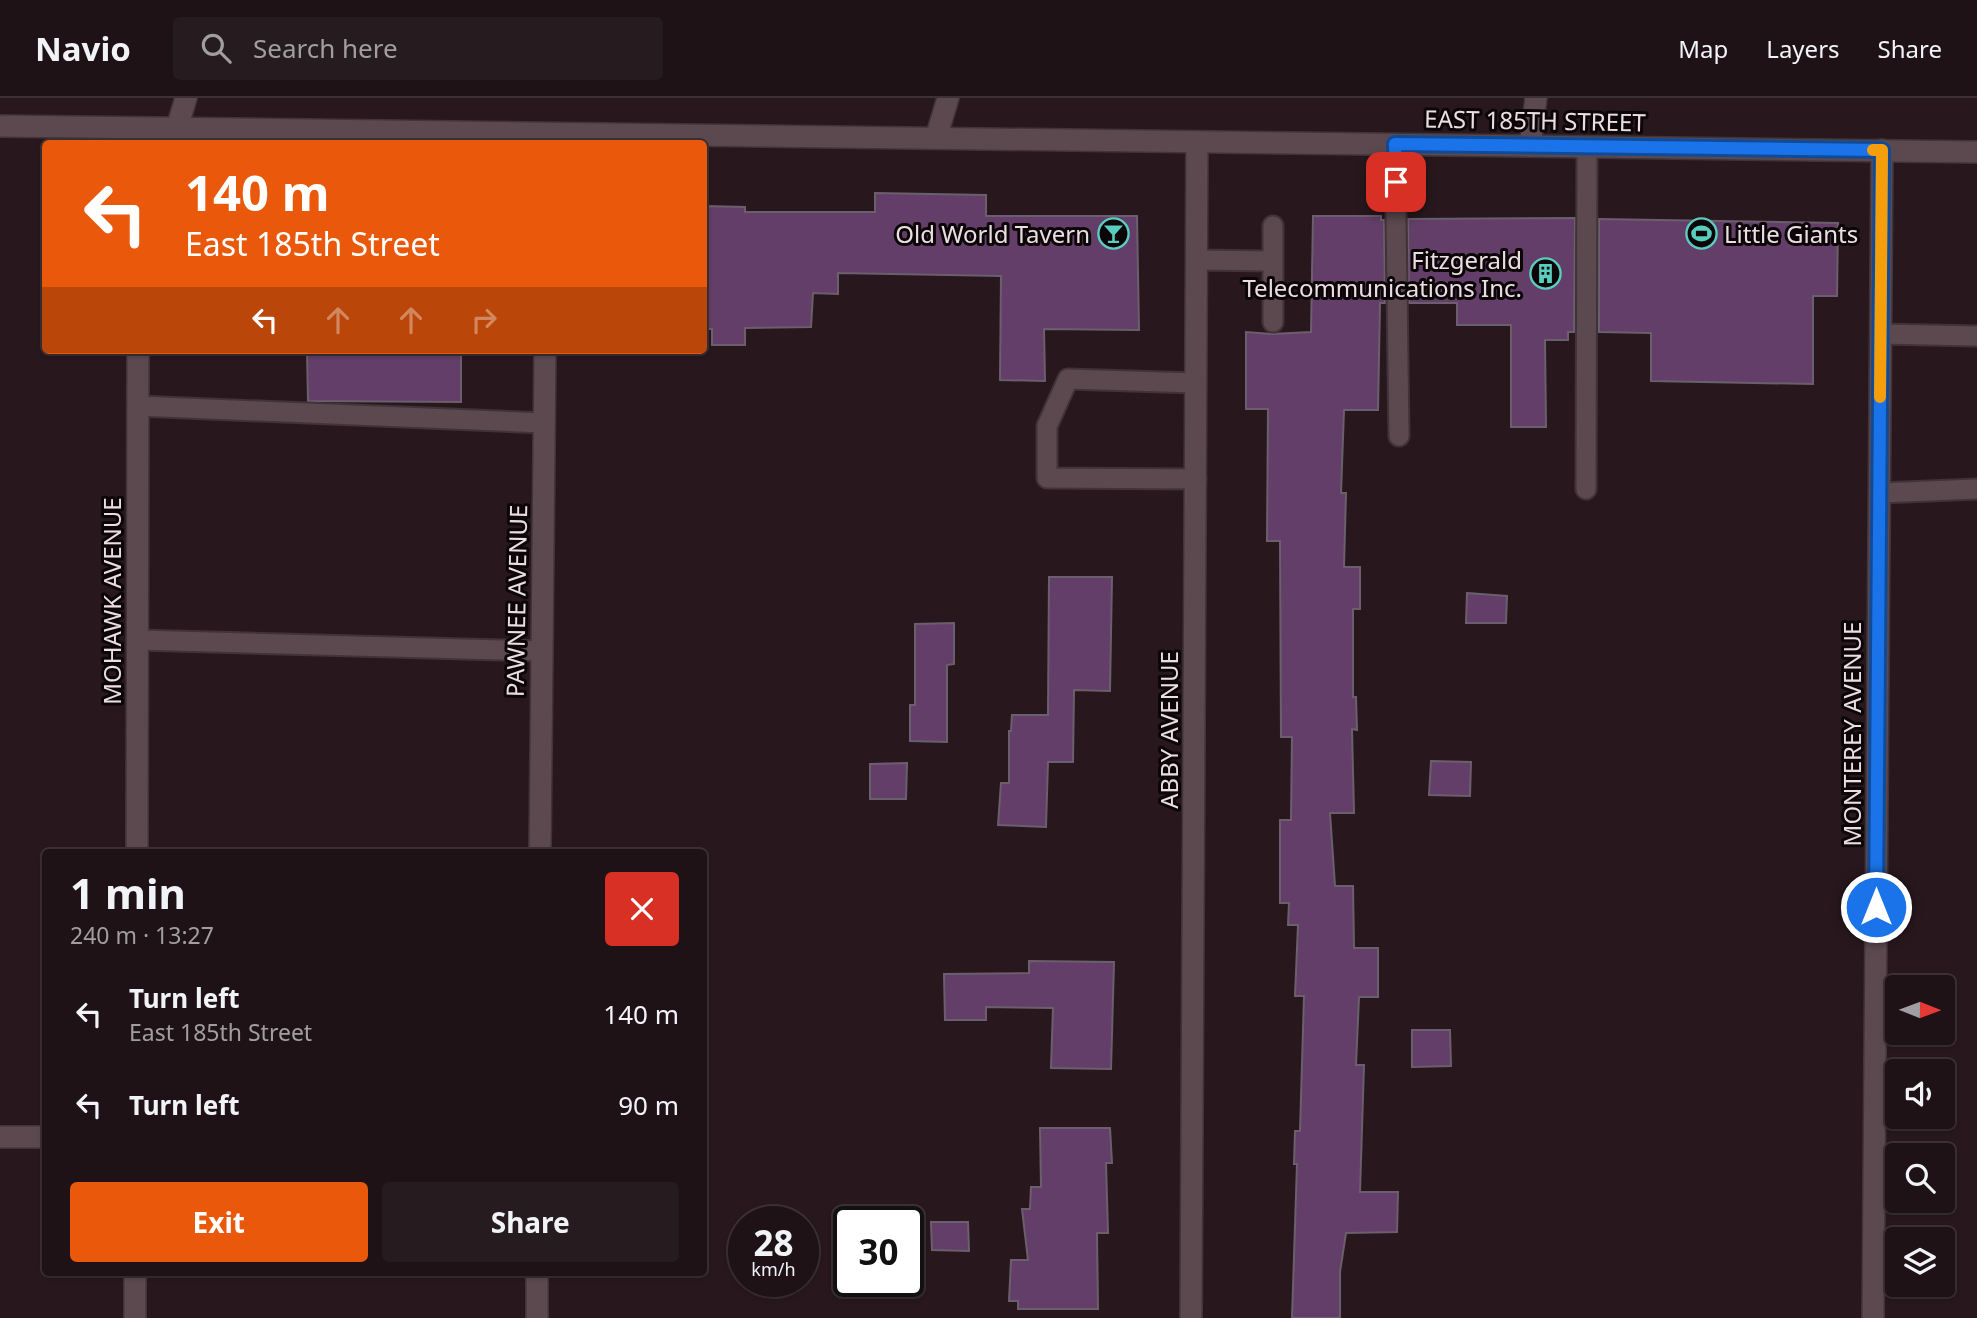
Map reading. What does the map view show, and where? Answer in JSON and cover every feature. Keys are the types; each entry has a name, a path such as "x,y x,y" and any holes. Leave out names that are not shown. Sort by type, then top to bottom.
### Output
{"street":[{"path":"177,128 186,98"},
{"path":"936,138 948,98"},
{"path":"1530,146 1536,98"},
{"name":"EAST 185TH STREET","path":"0,126 139,135 177,128 547,138 936,138 1977,152"},
{"name":"ABBY AVENUE","path":"1191,1318 1198,142"},
{"name":"MONTEREY AVENUE","path":"1873,1318 1882,150"},
{"name":"MOHAWK AVENUE","path":"137,849 138,354"},
{"name":"PAWNEE AVENUE","path":"540,849 545,354"},
{"path":"0,1137 42,1137"},
{"path":"135,1276 135,1318"},
{"path":"537,1276 537,1318"}],"lane":[{"path":"1395,144 1399,436"},
{"path":"1586,489 1587,147"},
{"path":"1273,226 1273,322"},
{"path":"1197,260 1273,261"},
{"path":"1881,334 1977,336"},
{"path":"1196,383 1068,379 1047,426 1047,478 1196,479"},
{"path":"138,406 544,423"},
{"path":"1880,493 1977,489"},
{"path":"137,640 542,651"}],"building":[{"path":"875,193 986,195 986,216 1137,216 1139,330 1044,329 1045,381 1000,380 1001,276 838,273 838,294 813,293 811,327 745,328 745,345 712,345 712,329 707,329 707,206 745,207 745,212 875,212"},
{"path":"1313,216 1381,216 1381,220 1384,220 1385,303 1380,303 1378,410 1344,410 1341,493 1346,493 1344,567 1360,567 1360,609 1353,609 1353,697 1356,697 1357,730 1352,729 1354,813 1330,813 1335,886 1353,886 1354,948 1378,948 1378,997 1359,997 1356,1065 1364,1065 1360,1192 1398,1192 1397,1232 1346,1233 1340,1272 1340,1318 1292,1318 1297,1164 1294,1164 1295,1131 1300,1131 1304,996 1295,996 1298,925 1288,925 1289,903 1280,903 1280,820 1291,820 1292,737 1281,737 1280,541 1267,541 1268,409 1246,409 1246,332 1311,332"},
{"path":"1575,218 1574,332 1568,332 1568,340 1545,340 1546,427 1511,427 1511,325 1457,325 1457,303 1409,303 1408,219"},
{"path":"1599,219 1838,223 1837,296 1813,296 1813,384 1651,381 1651,333 1599,332"},
{"path":"307,354 461,354 461,402 308,401"},
{"path":"1049,577 1112,577 1110,691 1074,690 1073,762 1048,762 1046,827 998,825 1001,783 1009,783 1009,731 1012,715 1048,715"},
{"path":"1467,593 1507,596 1506,623 1466,623"},
{"path":"954,623 954,664 947,665 947,742 910,741 910,705 915,705 915,624"},
{"path":"1431,761 1471,762 1470,796 1429,795"},
{"path":"907,763 906,799 870,799 870,764"},
{"path":"1029,961 1114,962 1111,1069 1051,1068 1053,1008 986,1007 986,1020 945,1020 944,974 1029,973"},
{"path":"1412,1030 1450,1030 1451,1066 1412,1067"},
{"path":"1040,1128 1110,1128 1112,1163 1106,1163 1108,1233 1097,1233 1098,1309 1018,1309 1018,1301 1009,1301 1011,1260 1028,1260 1022,1209 1030,1209 1031,1187 1041,1187"},
{"path":"931,1222 968,1222 969,1251 932,1250"}],"slow traffic":[{"path":"1873,150 1882,150 1880,397"}],"place":[{"name":"Old World Tavern","path":"1113,233"},
{"name":"Little Giants","path":"1701,233"},
{"name":"Fitzgerald Telecommunications Inc.","path":"1545,273"}],"route":[{"path":"1396,182 1395,144 1882,150 1876,907"}]}
